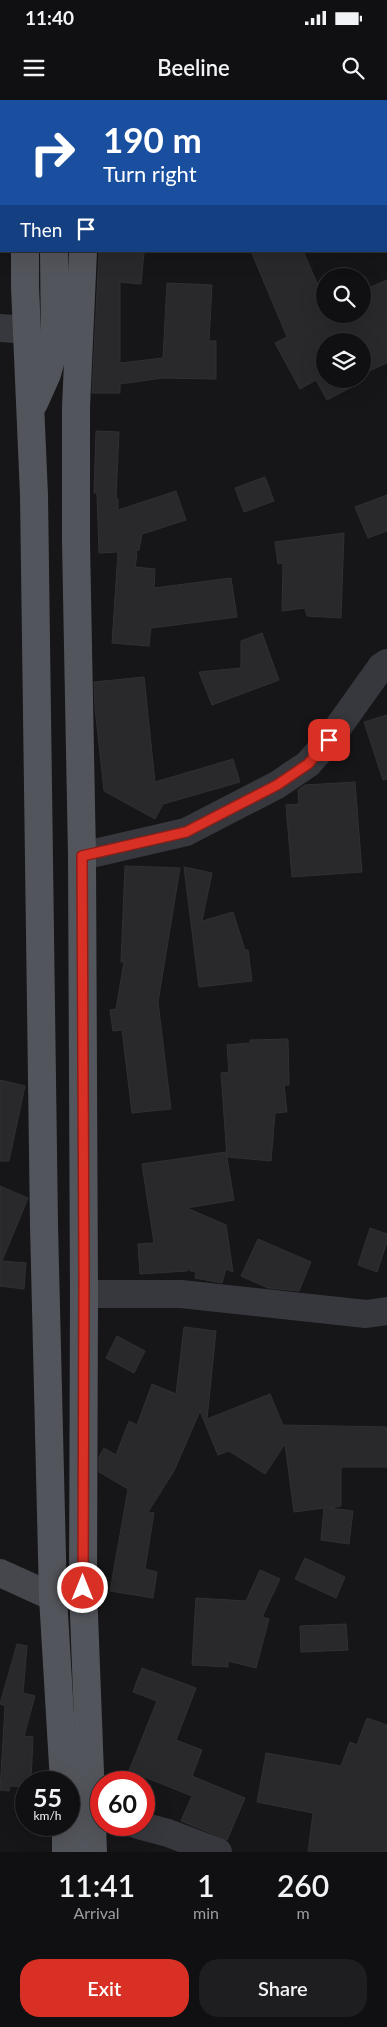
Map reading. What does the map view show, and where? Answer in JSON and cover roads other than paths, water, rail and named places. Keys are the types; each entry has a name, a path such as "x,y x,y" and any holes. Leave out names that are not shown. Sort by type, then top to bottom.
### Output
{"main road":[{"path":"26,252 34,514 44,1225 53,1597 63,1771"},
{"path":"31,410 46,374 55,345 54,252"},
{"path":"83,252 76,407 76,542 82,856 83,1588 95,1771"},
{"path":"55,345 76,407"},
{"path":"44,1225 84,1223"},
{"path":"66,1836 66,1852"},
{"path":"93,1852 95,1836"}],"street":[{"path":"0,328 27,330"},
{"path":"82,856 186,832 277,785 308,764 329,740 376,673 387,663"},
{"path":"84,1294 181,1294 366,1314 387,1312"},
{"path":"0,1573 53,1597"},
{"path":"155,1830 218,1852"}]}
